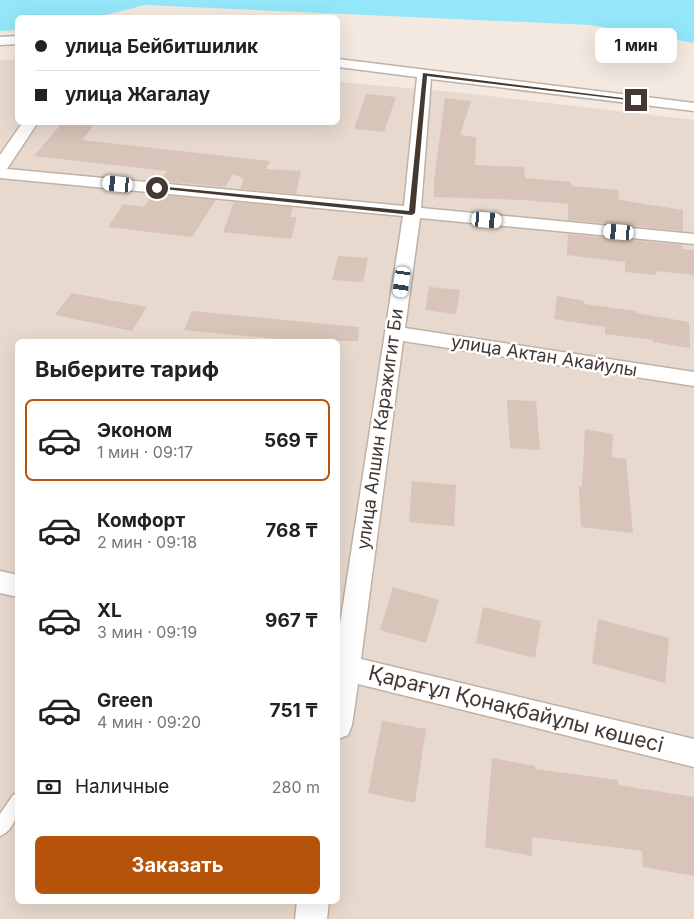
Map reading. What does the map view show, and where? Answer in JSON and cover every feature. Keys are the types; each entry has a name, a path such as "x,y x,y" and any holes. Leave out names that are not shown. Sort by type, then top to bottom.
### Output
{"street":[{"path":"0,41 15,40"},
{"path":"340,63 694,106"},
{"name":"улица Алшин Каражигит Би","path":"340,685 341,666 412,213 424,74"},
{"path":"0,167 29,125"},
{"path":"0,173 694,239"},
{"name":"улица Актан Акайулы","path":"394,333 694,378"},
{"path":"0,582 15,585"},
{"name":"Қарағұл Қонақбайұлы көшесі","path":"341,666 694,752"},
{"path":"311,919 313,904"}],"lane":[{"path":"0,828 15,805"}],"shaded area":[{"path":"0,60 15,60 15,125 340,125 340,82 454,92 694,120 694,919 0,919"}],"water":[{"path":"0,0 694,0 694,43 590,25 145,5 106,15 15,15 15,30 0,31"}],"building":[{"path":"366,94 396,97 384,132 354,129"},
{"path":"445,98 471,101 460,135 476,137 475,165 524,167 525,178 571,182 571,186 618,190 619,200 683,210 683,231 568,220 568,204 524,200 434,197 434,181"},
{"path":"60,125 94,125 82,140 270,161 266,169 301,171 296,194 240,189 244,179 233,174 225,187 160,181 167,171 34,156"},
{"path":"152,194 216,200 192,237 108,227 123,204 144,207"},
{"path":"234,202 293,207 290,217 297,217 291,239 223,232"},
{"path":"568,234 682,245 682,249 694,250 694,275 656,271 657,275 625,272 625,262 567,255"},
{"path":"338,256 368,258 363,282 332,280"},
{"path":"429,287 460,290 456,314 425,310"},
{"path":"72,293 147,307 132,331 55,315"},
{"path":"557,296 584,301 584,304 636,311 636,313 689,322 690,348 653,342 653,340 605,334 605,327 554,319"},
{"path":"192,311 359,327 358,341 340,341 340,339 278,339 184,330"},
{"path":"507,400 536,401 540,450 510,448"},
{"path":"585,429 613,434 612,457 626,459 633,533 581,527 579,486 582,487"},
{"path":"412,481 456,485 454,526 409,522"},
{"path":"393,587 439,600 426,643 380,630"},
{"path":"483,607 541,621 535,658 476,643"},
{"path":"598,619 669,638 665,683 592,663"},
{"path":"382,721 426,729 415,803 368,793"},
{"path":"492,758 535,766 535,769 618,780 618,785 694,797 694,876 643,867 642,851 532,837 532,856 485,847"}],"route":[{"path":"157,188 412,213 424,74 636,100"}]}
